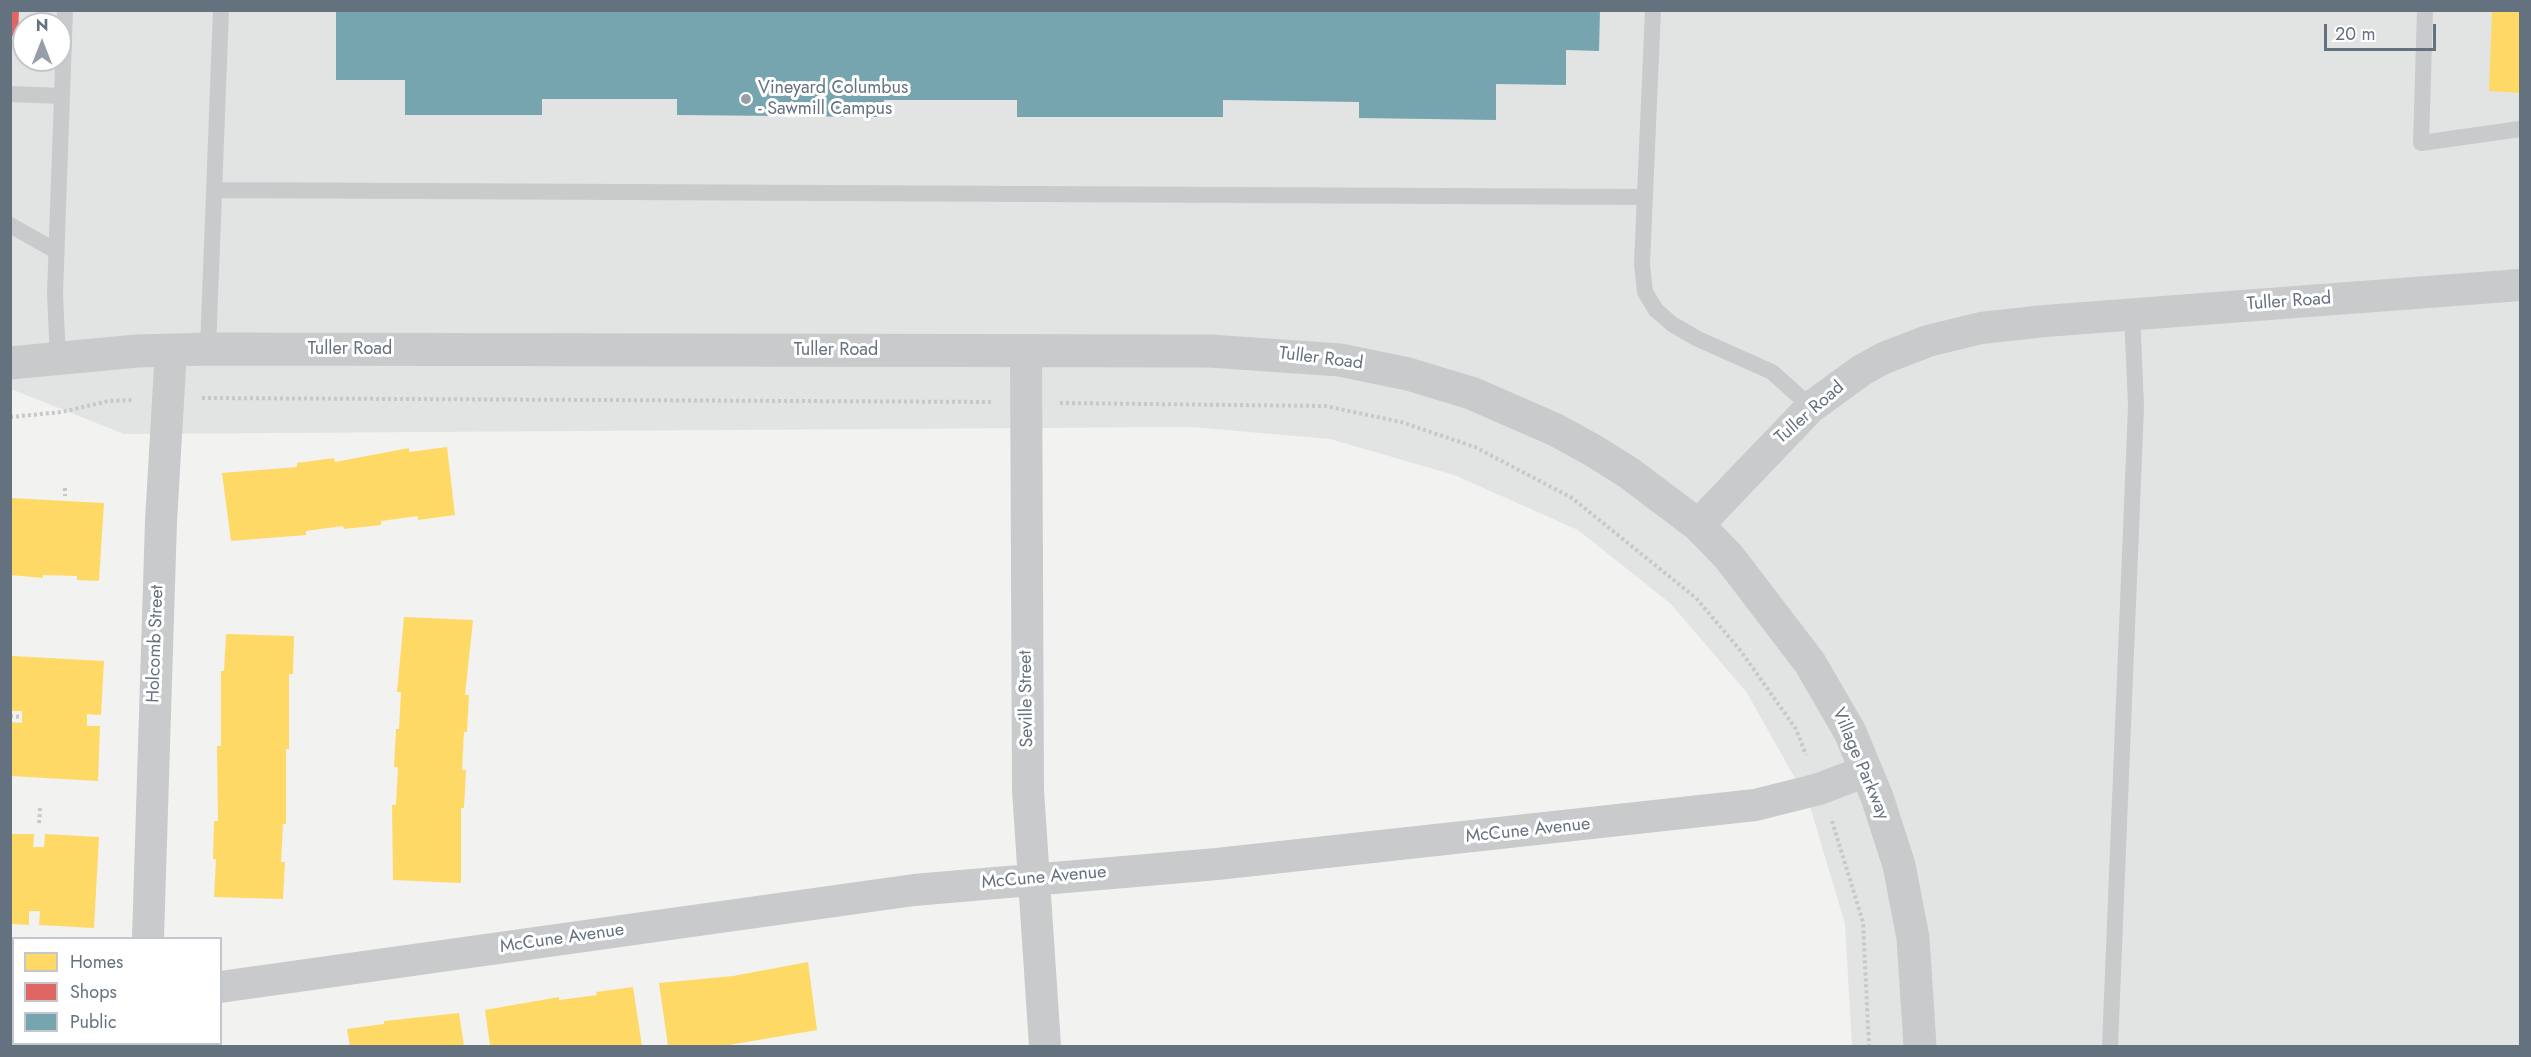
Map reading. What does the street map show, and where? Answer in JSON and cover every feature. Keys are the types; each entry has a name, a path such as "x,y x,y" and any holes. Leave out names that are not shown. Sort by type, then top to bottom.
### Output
{"street":[{"name":"Tuller Road","path":"10,363 208,349 1260,352 1340,360 1408,374 1471,393 1556,430 1629,473 1698,525 1811,407 1862,370 1884,358 1928,341 2008,325 2520,285"},
{"name":"Holcomb Street","path":"148,937 160,532 171,350"},
{"name":"Seville Street","path":"1026,351 1028,790 1046,1047"},
{"name":"Village Parkway","path":"1698,525 1736,564 1810,663 1850,732 1889,832 1907,903 1917,972 1920,1047"},
{"name":"McCune Avenue","path":"222,987 914,890 1217,864 1755,805 1820,789 1866,771"}],"lane":[{"path":"58,358 55,306 56,251 65,10"},
{"path":"208,349 221,10"},
{"path":"1653,10 1642,276 1645,292 1656,310 1698,339 1772,372 1811,407"},
{"path":"2426,10 2421,143 2520,129"},
{"path":"10,94 62,96"},
{"path":"215,190 1645,197"},
{"path":"12,226 56,251"},
{"path":"2110,1047 2136,406 2132,314"}],"path":[{"path":"10,417 62,412 108,401 168,399 1026,402 1326,406 1401,422 1475,447 1572,498 1696,598 1740,650 1796,729 1833,823 1863,922 1869,1047"},
{"path":"65,488 65,496"},
{"path":"10,716 22,717"},
{"path":"39,823 40,808"}],"shaded area":[{"path":"10,11 2520,11 2520,1046 1852,1046 1845,924 1809,803 1747,693 1671,604 1578,530 1454,475 1330,439 1191,427 124,434 11,389"}],"building: Homes":[{"path":"2492,10 2520,10 2520,93 2489,91"},
{"path":"447,447 455,515 418,520 418,516 381,521 381,525 344,529 343,526 306,531 306,535 231,541 222,473 297,467 297,463 334,458 335,462 409,448 409,452"},
{"path":"10,498 104,503 99,581 77,580 77,576 43,575 43,578 10,575"},
{"path":"404,617 473,620 465,695 469,695 462,770 466,770 464,808 461,808 461,883 393,880 392,805 396,805 398,767 394,767 401,692 397,692"},
{"path":"226,634 294,636 293,674 289,674 286,824 283,824 281,862 285,862 283,899 214,897 216,859 213,859 214,821 218,821 217,746 221,746 221,671 224,671"},
{"path":"12,656 104,661 101,715 87,714 87,726 100,726 98,781 10,776 10,722 22,723 22,711 10,711"},
{"path":"10,832 34,834 33,847 44,847 45,834 99,837 94,928 39,925 40,911 29,911 29,925 10,924"},
{"path":"808,962 817,1030 723,1046 668,1046 659,983 733,976"},
{"path":"633,987 642,1046 490,1046 485,1010 559,997 559,1000 597,995 596,992"},
{"path":"459,1013 464,1046 350,1046 347,1029 384,1024 384,1021"},
{"path":"10,1033 12,1034 12,1045 20,1046 10,1046"},
{"path":"31,1045 84,1045 84,1046"}],"building: Shops":[{"path":"10,10 19,10 19,12 12,12 12,36 10,36"}],"building: Public":[{"path":"336,10 1600,10 1599,51 1566,50 1566,85 1496,84 1496,120 1359,118 1359,102 1223,100 1223,117 1017,117 1017,100 884,100 884,117 677,115 677,99 542,99 542,115 405,115 405,80 336,80"}],"place":[{"name":"Vineyard Columbus - Sawmill Campus","path":"746,99"}]}
